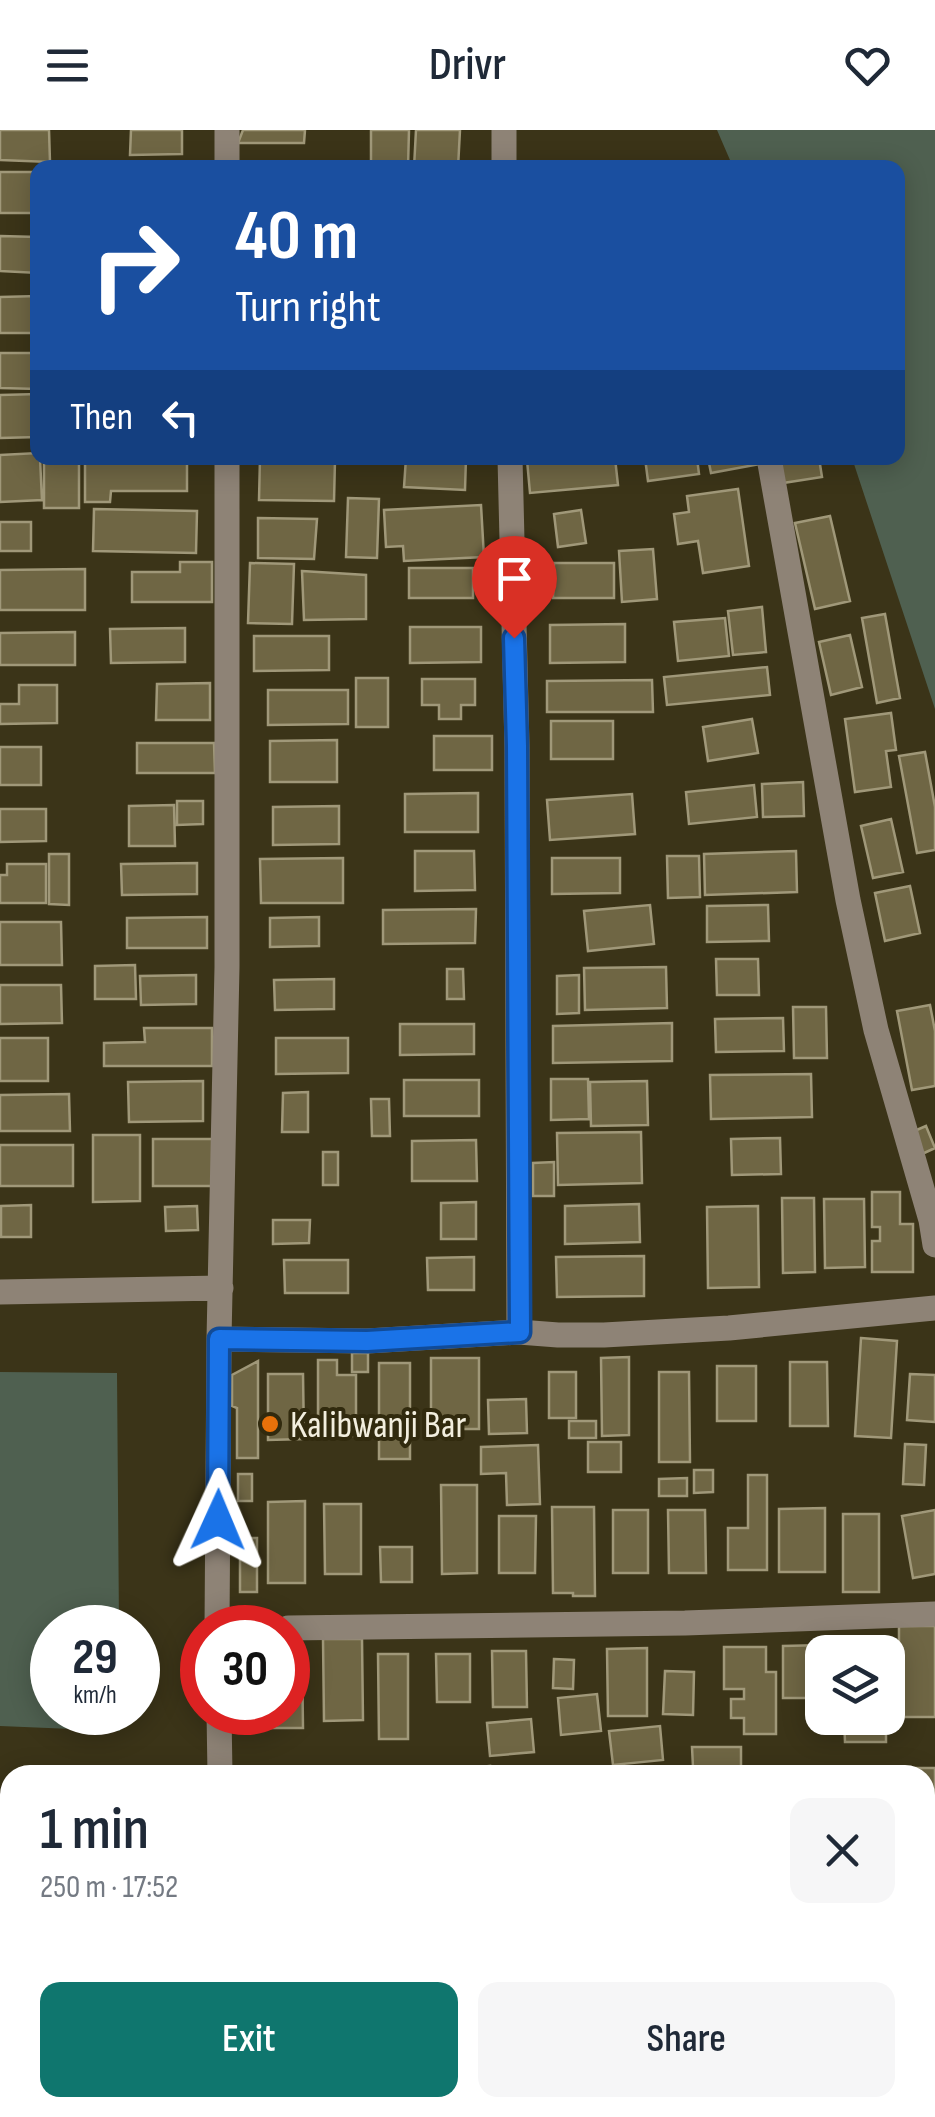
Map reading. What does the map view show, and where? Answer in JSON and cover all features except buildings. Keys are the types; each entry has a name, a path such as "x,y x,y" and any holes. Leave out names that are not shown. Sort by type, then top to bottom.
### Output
{"street":[{"path":"227,130 227,160"},
{"path":"504,130 504,160"},
{"path":"217,1605 227,966 227,465"},
{"path":"510,465 518,766 520,1332"},
{"path":"771,465 848,900 876,1030 935,1244"},
{"path":"0,1292 221,1288"},
{"path":"219,1339 367,1341 520,1332 558,1336 622,1334 935,1308"},
{"path":"310,1628 685,1624 935,1614"},
{"path":"219,1735 220,1765"}],"green space":[{"path":"717,130 935,130 935,709 854,465 905,465 905,160 730,160"},
{"path":"0,1372 117,1373 119,1605 30,1605 30,1727 0,1726"}],"place":[{"name":"Kalibwanji Bar","path":"270,1424"}],"route":[{"path":"218,1520 219,1339 367,1341 520,1332 514,638"}]}
